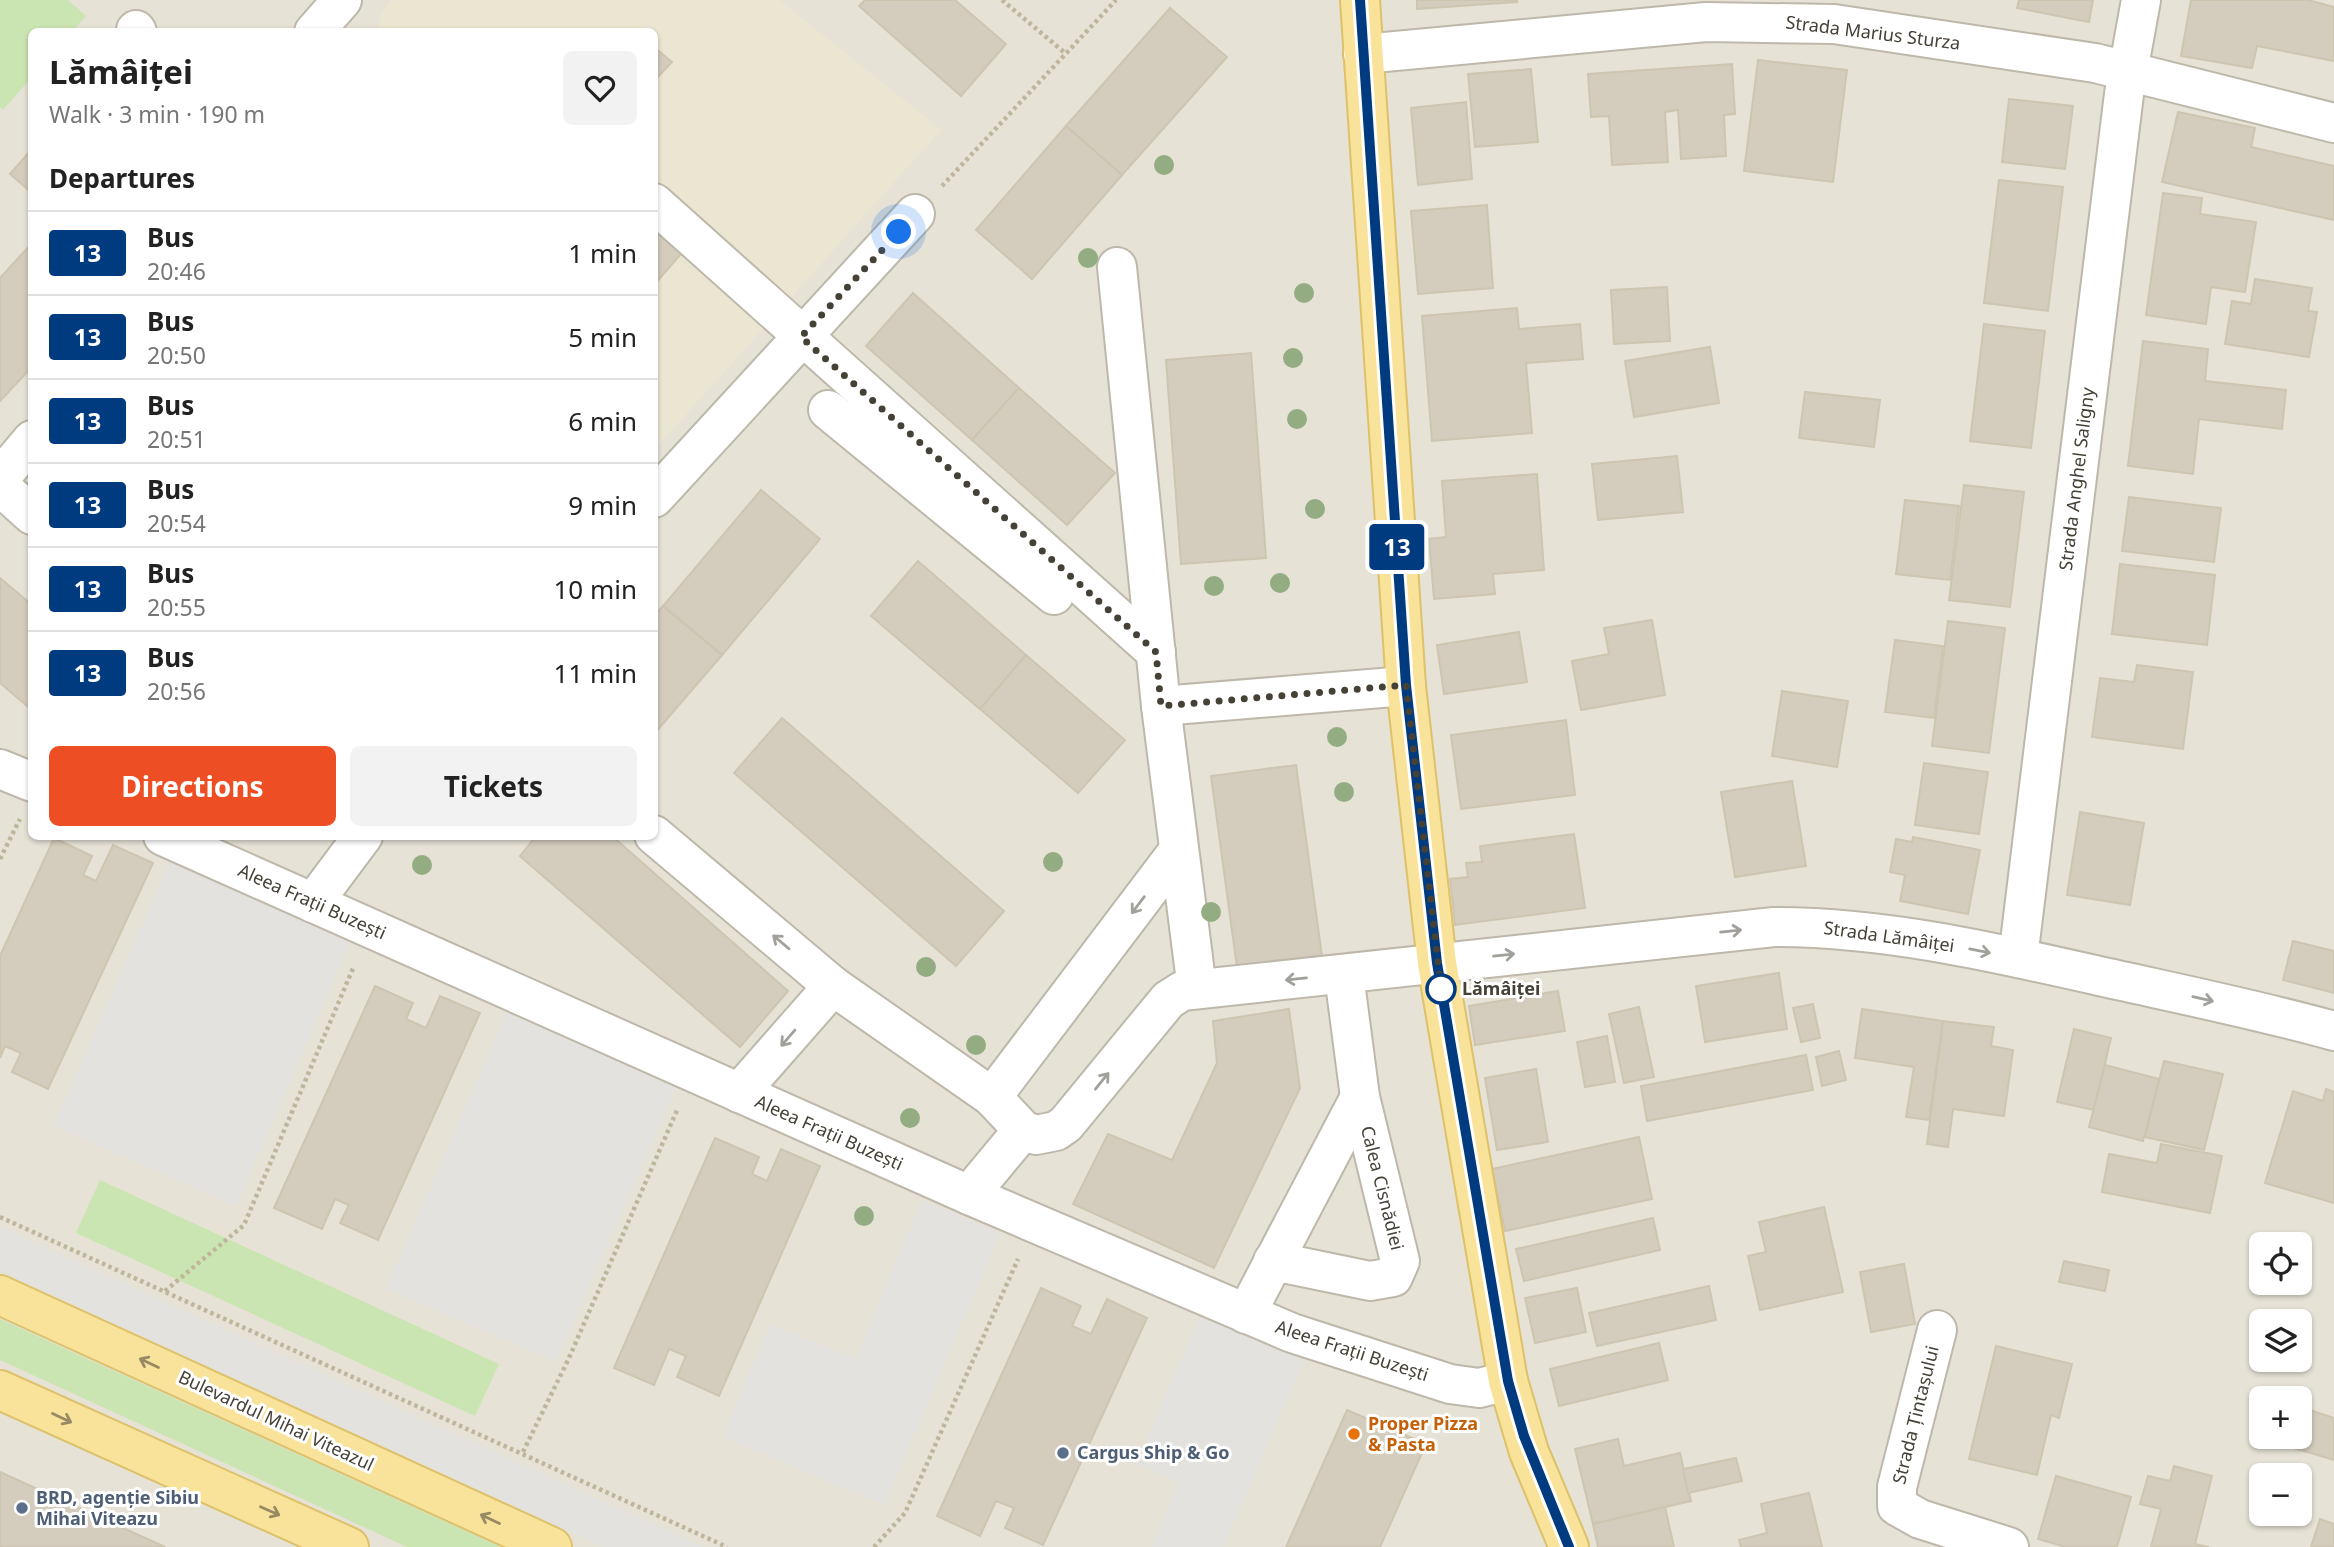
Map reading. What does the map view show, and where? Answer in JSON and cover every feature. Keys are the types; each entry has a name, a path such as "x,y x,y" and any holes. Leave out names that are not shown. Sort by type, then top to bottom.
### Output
{"main road":[{"path":"1360,0 1406,685 1437,963 1508,1381 1530,1452 1569,1547"},
{"name":"Bulevardul Mihai Viteazul","path":"0,1295 552,1547"},
{"path":"0,1390 349,1547"}],"street":[{"path":"318,28 342,0"},
{"name":"Strada Anghel Saligny","path":"2018,958 2127,70 2141,0"},
{"name":"Strada Marius Sturza","path":"1363,54 1706,22 1772,21 1885,31 2127,70 2334,123"},
{"path":"658,208 801,337 1158,679"},
{"path":"658,494 915,214"},
{"path":"1117,267 1158,679 1196,989"},
{"path":"828,410 1158,679 1406,685"},
{"path":"0,478 28,445"},
{"path":"0,486 28,510"},
{"path":"0,769 26,799"},
{"path":"658,838 833,986 992,1097 1023,1130 1035,1135 1056,1130 1066,1124 1168,1000 1182,991 1437,963"},
{"name":"Aleea Frații Buzești","path":"172,840 969,1195 1292,1334 1450,1384 1479,1388 1508,1381"},
{"path":"313,903 360,840"},
{"path":"992,1097 1179,850"},
{"name":"Strada Lămâiței","path":"1437,963 1774,927 1824,927 1903,936 2018,958 2334,1031"},
{"name":"Calea Cisnădiei","path":"1273,1261 1370,1281 1393,1277 1398,1271 1400,1261 1360,1097 1344,975"},
{"path":"739,1093 833,986"},
{"path":"1246,1314 1360,1097"},
{"path":"969,1195 1023,1130"},
{"name":"Strada Țintașului","path":"1937,1330 1897,1487 1897,1506 1920,1519 2009,1547"}],"path":[{"path":"1002,0 1065,53"},
{"path":"915,214 1116,0"},
{"path":"0,859 26,799"},
{"path":"165,1291 244,1225 370,928"},
{"path":"523,1452 569,1358 694,1072"},
{"path":"0,1217 523,1452 727,1547"},
{"path":"874,1547 905,1513 1035,1223"}],"shaded area":[{"path":"0,0 2334,0 2334,1547 0,1547"},
{"path":"392,0 779,0 941,130 658,446 658,28 378,28 381,13"},
{"path":"178,843 358,923 236,1206 54,1126"},
{"path":"515,994 685,1067 556,1362 386,1289"},
{"path":"922,1200 1000,1233 884,1505 723,1437 770,1324 856,1359"},
{"path":"0,1227 703,1547 604,1547 0,1271"},
{"path":"1205,1305 1309,1348 1223,1547 1152,1547 1179,1483 1136,1464"}],"green space":[{"path":"0,0 68,0 86,16 76,28 28,28 28,81 3,110 0,107"},
{"path":"100,1180 499,1364 475,1416 76,1233"},
{"path":"0,1319 501,1547 407,1547 0,1360"}],"building":[{"path":"865,0 955,0 1006,44 961,96 859,6"},
{"path":"1417,0 1517,0 1517,2 1417,9"},
{"path":"2019,0 2093,0 2089,22 2017,8"},
{"path":"2191,0 2308,0 2334,7 2334,61 2257,46 2252,68 2181,56"},
{"path":"1170,8 1227,57 1122,175 1066,126"},
{"path":"658,50 672,62 658,77"},
{"path":"1758,60 1847,70 1833,182 1744,171"},
{"path":"1732,64 1735,114 1724,115 1726,156 1681,159 1678,110 1665,112 1668,162 1612,165 1609,116 1591,117 1588,74"},
{"path":"1531,69 1538,142 1475,147 1468,74"},
{"path":"2009,99 2073,106 2065,169 2002,162"},
{"path":"1466,102 1472,179 1418,185 1411,108"},
{"path":"2178,112 2255,128 2251,147 2334,166 2334,220 2162,182"},
{"path":"1066,126 1122,175 1032,279 976,230"},
{"path":"28,154 28,190 10,174"},
{"path":"1999,180 2063,187 2048,311 1984,303"},
{"path":"2163,193 2202,198 2200,214 2256,222 2245,292 2211,287 2206,324 2146,315"},
{"path":"1487,205 1493,288 1418,294 1411,211"},
{"path":"658,222 687,247 658,280"},
{"path":"28,247 28,371 0,401 0,278"},
{"path":"2255,279 2312,288 2308,311 2317,312 2309,357 2225,344 2232,301 2251,304"},
{"path":"1667,287 1670,341 1614,344 1611,290"},
{"path":"913,293 1019,388 972,440 866,346"},
{"path":"1517,308 1519,329 1580,324 1583,359 1526,363 1532,433 1432,441 1422,316"},
{"path":"1984,324 2045,331 2031,448 1970,441"},
{"path":"2143,341 2208,349 2205,381 2286,390 2282,429 2199,419 2193,474 2128,466"},
{"path":"1710,347 1719,403 1634,417 1625,361"},
{"path":"1251,353 1266,558 1181,564 1166,360"},
{"path":"1019,388 1115,473 1067,525 972,440"},
{"path":"1805,392 1880,400 1874,447 1799,438"},
{"path":"1677,456 1683,512 1598,520 1592,464"},
{"path":"1537,474 1544,570 1493,574 1495,594 1434,599 1429,539 1446,537 1442,481"},
{"path":"1964,485 2024,492 2010,607 1949,600"},
{"path":"761,490 820,539 722,655 663,606"},
{"path":"2129,497 2221,508 2214,562 2122,551"},
{"path":"1905,500 1959,506 1950,580 1896,574"},
{"path":"918,561 1026,655 980,709 871,616"},
{"path":"2120,564 2215,575 2207,645 2112,634"},
{"path":"0,578 28,602 28,707 0,683"},
{"path":"663,606 722,655 658,729 658,612"},
{"path":"1652,620 1665,695 1581,710 1572,661 1609,654 1604,628"},
{"path":"1948,621 2005,628 1989,753 1932,746"},
{"path":"1519,632 1527,682 1444,694 1437,645"},
{"path":"1895,640 1943,646 1934,718 1885,712"},
{"path":"1026,655 1125,740 1078,793 980,709"},
{"path":"2137,665 2193,672 2183,749 2092,737 2100,678 2134,682"},
{"path":"1782,691 1848,701 1837,767 1772,756"},
{"path":"782,718 1004,911 956,966 734,773"},
{"path":"1566,720 1575,795 1461,809 1451,735"},
{"path":"1924,763 1988,772 1979,834 1915,825"},
{"path":"1296,765 1323,964 1238,975 1211,776"},
{"path":"1792,781 1806,866 1735,877 1721,792"},
{"path":"2080,812 2144,823 2130,905 2067,895"},
{"path":"1574,834 1585,908 1455,925 1450,879 1468,877 1466,863 1482,862 1480,846"},
{"path":"1913,837 1980,850 1968,914 1900,901 1905,875 1890,872 1896,839 1912,842"},
{"path":"53,840 92,856 83,875 96,881 113,845 153,863 48,1089 12,1072 21,1053 5,1046 0,1058 0,956"},
{"path":"533,840 617,840 788,991 740,1047 520,856"},
{"path":"2293,941 2334,951 2334,993 2283,980"},
{"path":"1779,973 1787,1029 1705,1042 1696,986"},
{"path":"375,986 413,1003 406,1019 426,1028 440,996 480,1013 378,1240 340,1223 349,1205 335,1199 322,1229 274,1208"},
{"path":"1558,991 1565,1031 1475,1045 1469,1006"},
{"path":"1813,1004 1820,1038 1801,1042 1793,1008"},
{"path":"1639,1007 1654,1077 1624,1083 1609,1014"},
{"path":"1289,1009 1300,1088 1214,1268 1073,1204 1108,1134 1172,1160 1217,1063 1213,1021"},
{"path":"1862,1009 1943,1021 1929,1120 1906,1117 1914,1067 1855,1058"},
{"path":"1943,1021 1994,1027 1991,1046 2013,1050 2004,1116 1953,1109 1948,1147 1927,1144"},
{"path":"2074,1029 2111,1038 2094,1110 2057,1102"},
{"path":"1607,1036 1615,1082 1585,1087 1577,1042"},
{"path":"1839,1051 1846,1080 1822,1086 1816,1057"},
{"path":"1806,1055 1813,1090 1647,1121 1641,1086"},
{"path":"2164,1061 2223,1074 2204,1150 2145,1137"},
{"path":"2105,1065 2159,1079 2143,1141 2089,1127"},
{"path":"1536,1069 1548,1142 1497,1150 1485,1078"},
{"path":"2326,1089 2334,1092 2334,1203 2265,1183 2293,1091 2323,1101"},
{"path":"1639,1137 1652,1199 1505,1231 1492,1169"},
{"path":"715,1138 759,1157 752,1174 767,1181 781,1149 820,1166 719,1396 677,1377 686,1356 669,1349 654,1385 614,1368"},
{"path":"2161,1144 2222,1156 2210,1213 2102,1192 2109,1154 2157,1163"},
{"path":"1824,1207 1843,1292 1760,1310 1748,1256 1766,1252 1759,1222"},
{"path":"1653,1218 1660,1250 1524,1281 1516,1249"},
{"path":"2064,1261 2109,1270 2105,1291 2059,1282"},
{"path":"1904,1264 1915,1324 1871,1332 1860,1272"},
{"path":"1709,1286 1716,1320 1597,1346 1589,1313"},
{"path":"1041,1288 1081,1306 1072,1326 1091,1334 1107,1299 1147,1318 1043,1545 1005,1528 1014,1508 996,1501 980,1536 937,1516"},
{"path":"1577,1288 1586,1332 1535,1343 1525,1298"},
{"path":"1659,1343 1668,1380 1559,1406 1550,1369"},
{"path":"1996,1346 2072,1364 2059,1418 2051,1415 2037,1475 1969,1459"},
{"path":"1347,1410 1426,1444 1380,1547 1286,1547"},
{"path":"2312,1411 2334,1418 2334,1460 2297,1449 2312,1449"},
{"path":"1618,1439 1624,1466 1680,1453 1691,1501 1593,1524 1575,1449"},
{"path":"1736,1458 1742,1481 1688,1493 1683,1469"},
{"path":"2174,1466 2212,1476 2195,1544 2209,1547 2151,1547 2161,1509 2140,1504 2148,1476 2170,1481"},
{"path":"0,1472 165,1547 0,1547"},
{"path":"2056,1476 2131,1497 2117,1547 2066,1547 2038,1539"},
{"path":"1809,1493 1822,1547 1741,1547 1739,1540 1767,1533 1761,1504"},
{"path":"1665,1507 1674,1547 1598,1547 1593,1524"},
{"path":"2320,1519 2334,1524 2334,1547 2311,1547"}],"bus line":[{"name":"13","path":"1360,0 1406,685 1437,963 1508,1381 1518,1421 1569,1547"}],"place":[{"name":"Lămâiței","path":"1441,989"},
{"name":"Proper Pizza & Pasta","path":"1354,1434"},
{"name":"Cargus Ship & Go","path":"1063,1453"},
{"name":"BRD, agenție Sibiu Mihai Viteazu","path":"22,1508"}],"route":[{"path":"899,232 801,337 1156,652 1161,706 1406,685 1441,989"}]}
